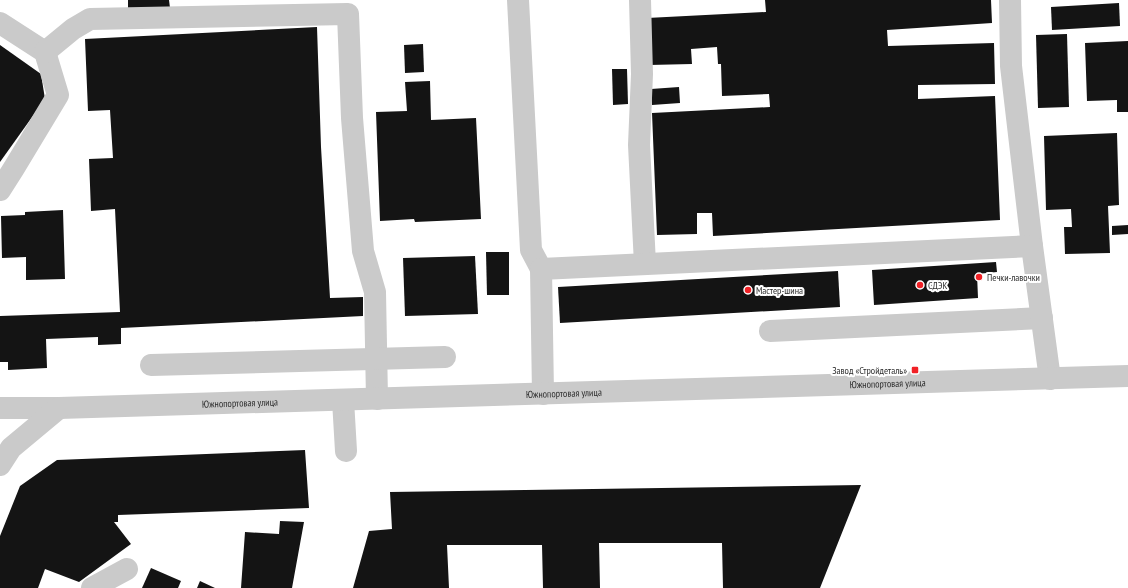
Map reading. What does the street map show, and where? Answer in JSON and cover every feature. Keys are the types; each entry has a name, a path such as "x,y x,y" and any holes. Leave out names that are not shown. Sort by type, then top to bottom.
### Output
{"street":[{"path":"518,0 531,250 541,269 543,394"},
{"path":"640,0 642,74 639,145 645,264"},
{"path":"1010,0 1011,66 1032,246 1050,379"},
{"path":"45,52 73,29 90,18 348,14 352,118 357,193 363,251 374,292 376,399"},
{"path":"0,23 45,52 58,95 0,190"},
{"path":"541,269 1032,246"},
{"path":"770,331 1042,318"},
{"path":"151,366 445,357"},
{"name":"Южнопортовая улица","path":"0,408 59,408 343,400 1128,376"},
{"path":"343,400 346,451"},
{"path":"0,465 11,448 59,408"},
{"path":"92,588 128,569"}],"building":[{"path":"128,0 169,0 170,8 128,10"},
{"path":"765,0 991,0 992,23 887,30 888,46 994,43 995,84 918,85 918,99 995,96 1000,220 713,236 712,213 697,213 697,234 657,235 652,113 770,107 769,94 722,96 721,64 718,64 717,47 691,49 692,64 649,65 647,18 766,12"},
{"path":"1119,3 1120,26 1052,30 1051,7"},
{"path":"317,27 321,147 330,298 363,297 363,316 121,328 121,344 98,345 98,337 46,339 47,368 8,370 8,362 0,362 0,316 120,312 115,209 91,211 89,159 113,158 110,110 88,111 85,39"},
{"path":"1067,34 1069,107 1038,108 1036,35"},
{"path":"1128,41 1128,112 1117,112 1117,100 1087,101 1085,43"},
{"path":"423,44 424,72 405,73 404,45"},
{"path":"0,45 41,74 45,99 0,162"},
{"path":"612,69 627,69 628,104 613,105"},
{"path":"430,81 431,120 476,118 481,219 415,222 414,219 380,221 376,112 407,111 405,82"},
{"path":"679,87 680,103 652,105 651,89"},
{"path":"1117,133 1119,205 1108,206 1110,253 1065,254 1064,227 1072,227 1071,209 1046,210 1044,136"},
{"path":"63,210 65,279 26,280 26,257 2,258 1,216 25,215 25,212"},
{"path":"1128,225 1128,234 1112,235 1112,226"},
{"path":"486,252 509,252 509,295 487,295"},
{"path":"475,256 478,314 405,316 403,258"},
{"path":"996,262 997,272 977,274 978,298 874,305 872,270"},
{"path":"838,271 840,307 560,323 558,287"},
{"path":"305,450 309,508 118,515 118,522 114,522 131,544 79,582 45,569 38,588 0,588 0,536 20,486 57,460"},
{"path":"861,485 820,588 723,588 722,543 599,543 600,588 543,588 542,545 447,545 449,588 353,588 369,531 392,529 390,492"},
{"path":"280,521 304,522 292,588 241,588 245,532 279,534"},
{"path":"151,568 181,581 178,588 142,588"},
{"path":"200,581 215,588 197,588"}],"place":[{"name":"Печки-лавочки","path":"979,277"},
{"name":"СДЭК","path":"920,285"},
{"name":"Мастер-шина","path":"748,290"},
{"name":"Завод «Стройдеталь»","path":"915,370"}]}
